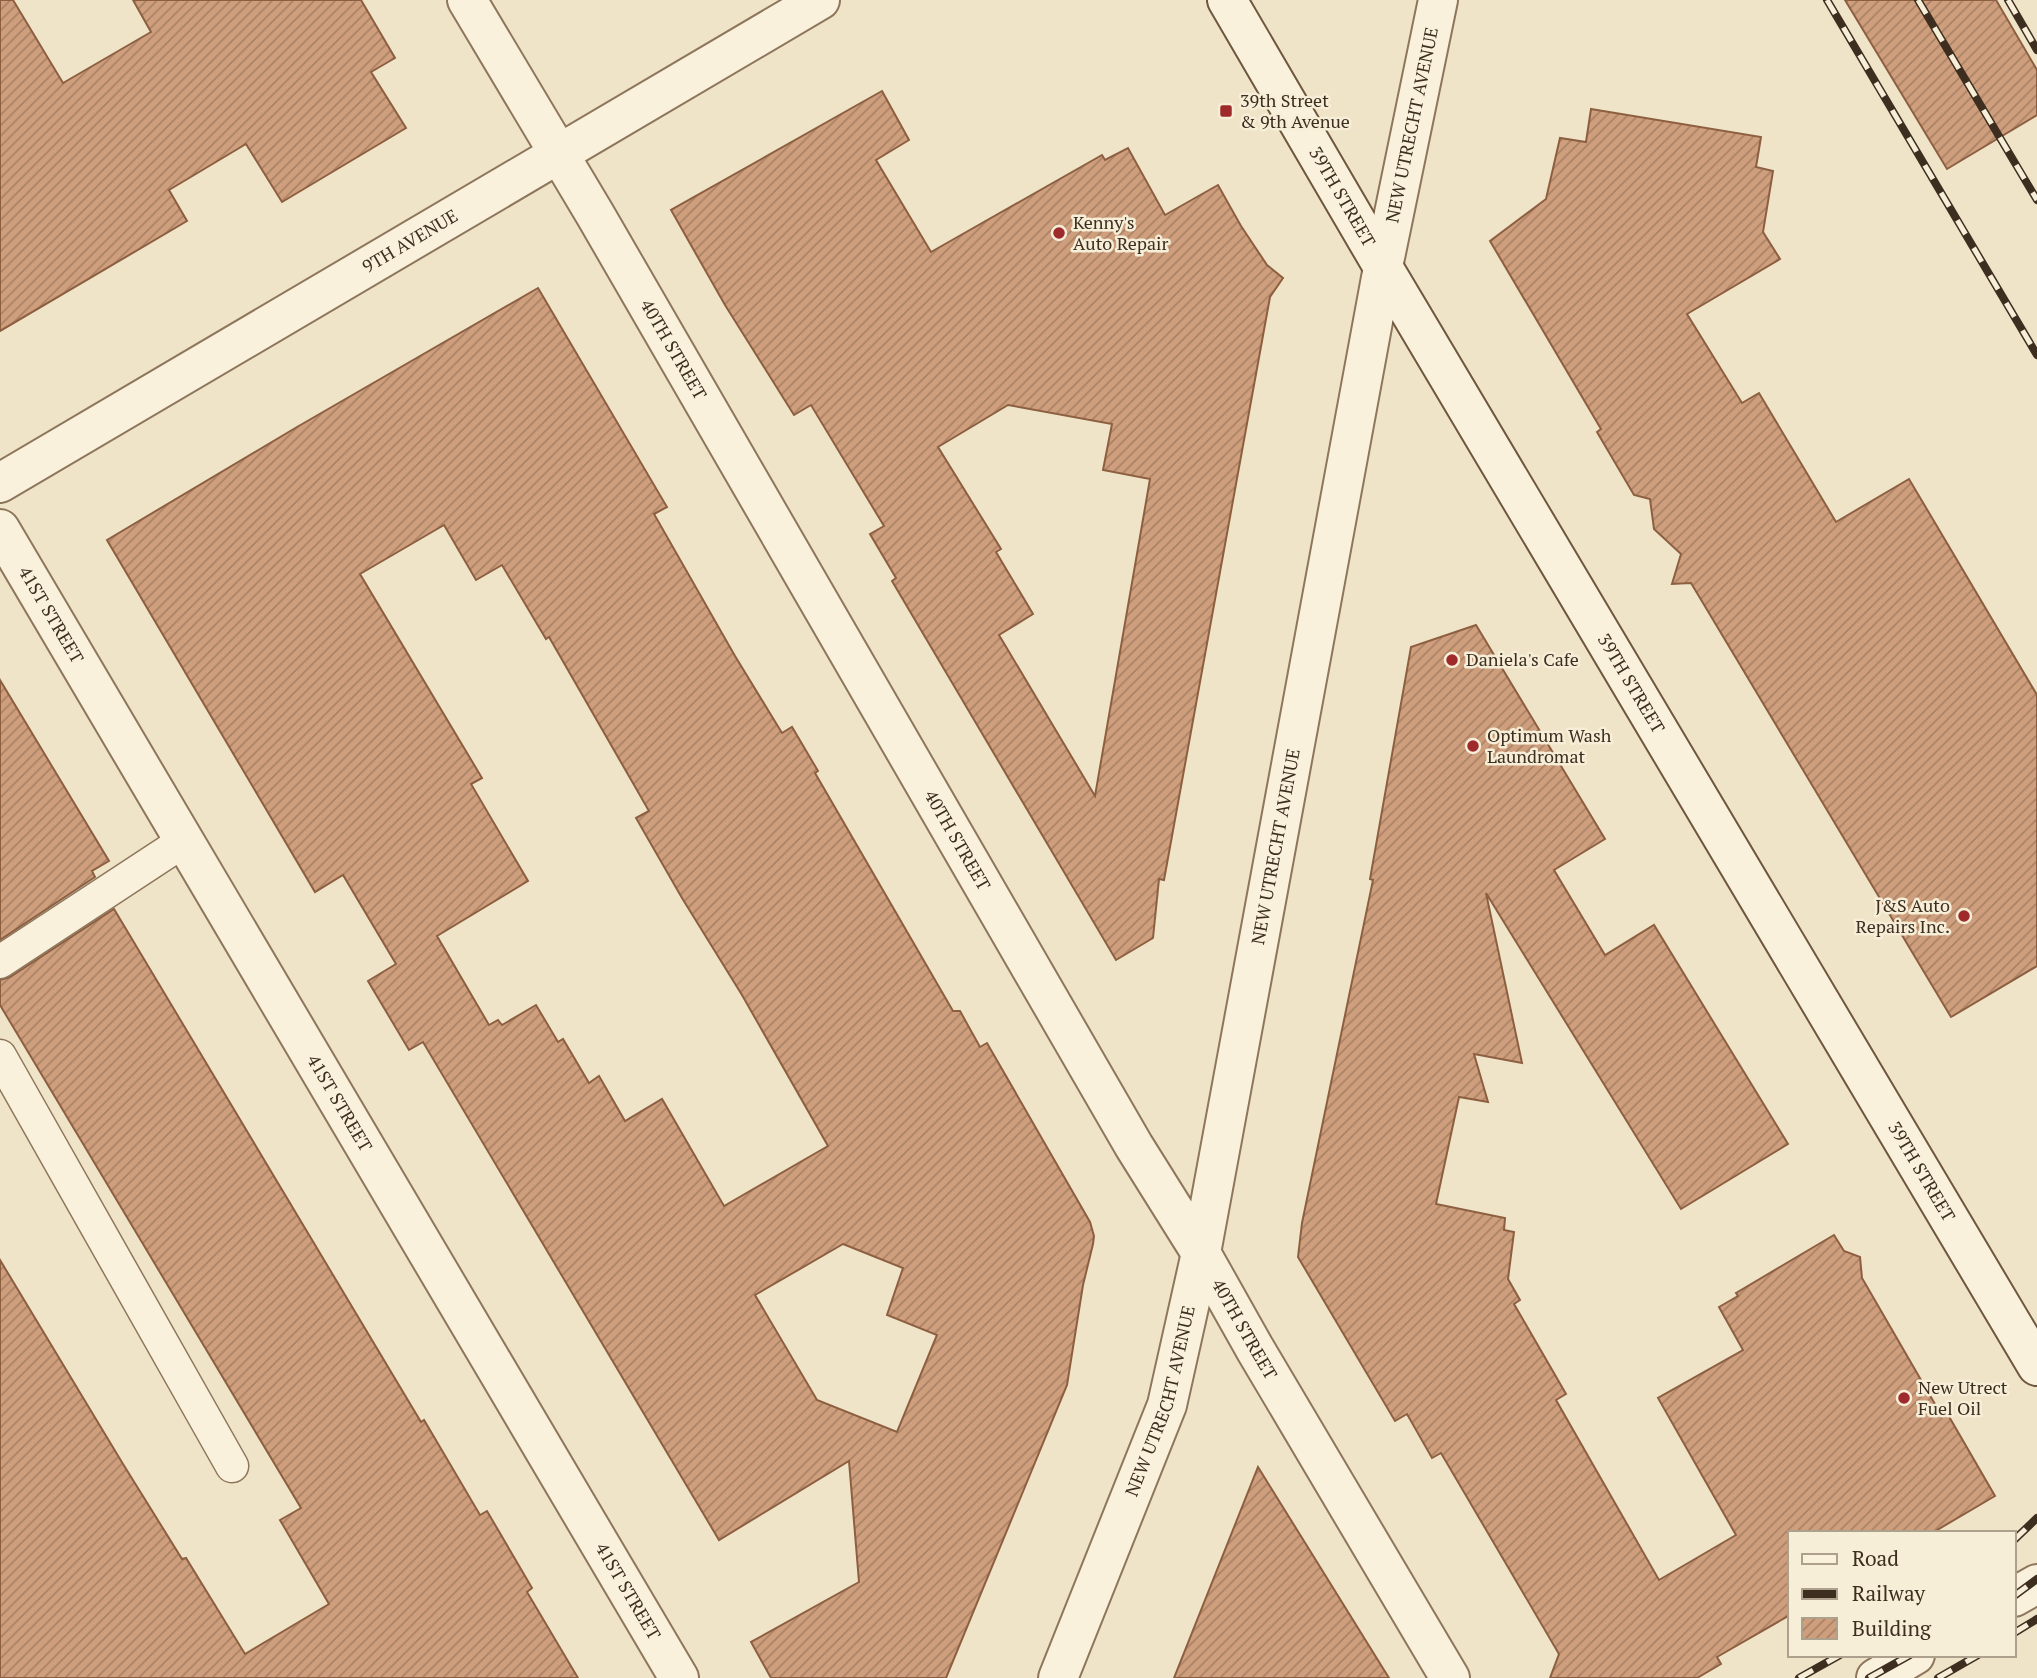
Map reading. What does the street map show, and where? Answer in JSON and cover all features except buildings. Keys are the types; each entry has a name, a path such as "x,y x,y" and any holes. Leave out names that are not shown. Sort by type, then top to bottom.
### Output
{"street":[{"name":"40TH STREET","path":"467,0 559,153 1107,1100 1201,1253 1450,1678"},
{"name":"9TH AVENUE","path":"0,484 820,0"},
{"name":"39TH STREET","path":"1227,0 2037,1366"},
{"name":"NEW UTRECHT AVENUE","path":"1058,1678 1167,1405 1201,1253 1383,267 1438,0"},
{"name":"41ST STREET","path":"0,529 679,1678"},
{"path":"2016,1596 2037,1584"},
{"path":"1876,1678 1912,1657"}],"lane":[{"path":"0,962 184,841"},
{"path":"0,1056 232,1466"}],"railway":[{"path":"1827,0 2037,355"},
{"path":"1918,0 2037,200"},
{"path":"2008,0 2037,50"},
{"path":"2016,1538 2037,1518"},
{"path":"2016,1595 2037,1579"},
{"path":"2016,1632 2037,1619"},
{"path":"1799,1678 1836,1657"},
{"path":"1869,1678 1906,1657"},
{"path":"1938,1678 1975,1657"}],"place":[{"name":"39th Street & 9th Avenue","path":"1226,111"},
{"name":"Kenny's Auto Repair","path":"1059,233"},
{"name":"Daniela's Cafe","path":"1452,660"},
{"name":"Optimum Wash Laundromat","path":"1473,746"},
{"name":"J&S Auto Repairs Inc.","path":"1964,916"},
{"name":"New Utrect Fuel Oil","path":"1904,1398"}]}
